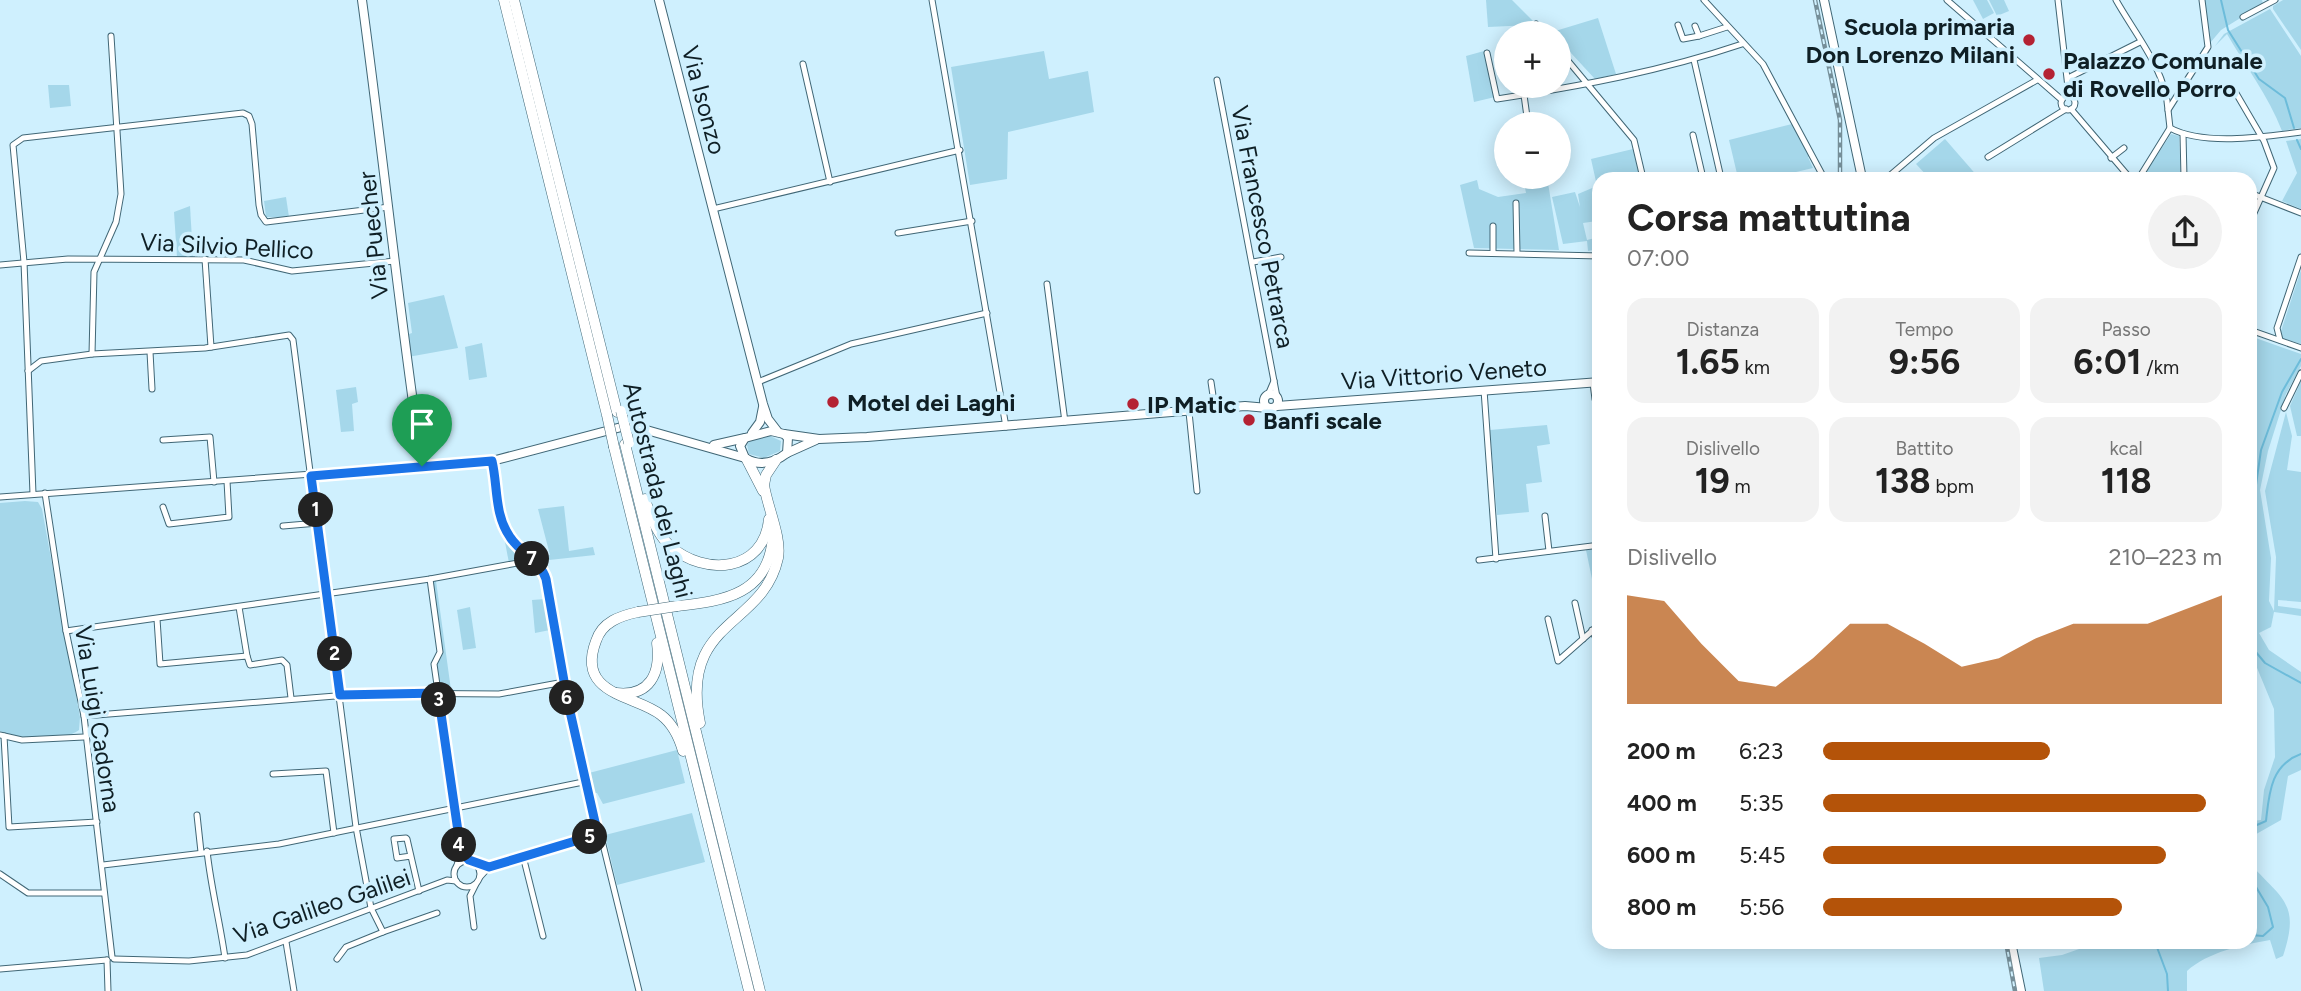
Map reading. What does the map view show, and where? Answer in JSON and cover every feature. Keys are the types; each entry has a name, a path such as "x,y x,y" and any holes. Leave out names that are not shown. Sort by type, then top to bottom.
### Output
{"highway":[{"name":"Autostrada dei Laghi","path":"504,0 615,412"},
{"name":"Autostrada dei Laghi","path":"514,0 760,991"},
{"name":"Autostrada dei Laghi","path":"623,444 624,485 749,991"},
{"path":"623,444 652,521 670,546 691,560 717,565 748,558 764,543 771,520"},
{"path":"746,459 766,498"},
{"path":"727,857 698,714 697,679 715,636 752,602 769,581 778,557 766,498 766,475 776,460"},
{"path":"610,691 626,694 643,689 657,673 659,658 624,485"},
{"path":"735,934 680,739 660,714 610,691 599,680 594,667 595,643 607,624 638,612 724,599 746,589 760,574 769,556 771,520"}],"street":[{"name":"Via Puecher","path":"362,0 422,466"},
{"name":"Via Isonzo","path":"659,0 763,404 789,443 787,453"},
{"path":"932,0 1006,427"},
{"path":"1704,0 1763,64 1821,172"},
{"path":"1824,0 1860,172"},
{"path":"1947,0 2062,100 2124,172"},
{"path":"1988,157 2068,109 2074,102 2069,96 2058,0"},
{"path":"2116,0 2166,89 2170,128 2143,172"},
{"path":"2168,110 2208,47 2202,0"},
{"path":"2243,17 2275,0"},
{"path":"1678,25 1683,39 1727,27"},
{"path":"1695,26 1699,36"},
{"name":"Via Silvio Pellico","path":"99,258 118,213 118,126 111,36"},
{"path":"2068,78 2140,42"},
{"path":"1571,88 1695,60 1742,44"},
{"path":"1487,53 1494,85"},
{"path":"1695,60 1720,172"},
{"path":"803,64 830,182"},
{"path":"1571,65 1634,139 1642,172"},
{"name":"Via Francesco Petrarca","path":"1217,80 1253,262 1273,381 1272,401"},
{"path":"1894,172 1944,131 2037,80"},
{"path":"2233,88 2262,138 2274,168 2257,206"},
{"path":"2062,100 2069,96"},
{"path":"33,494 24,262 13,145 23,138 190,117 246,114 252,124 261,215 266,222 389,207"},
{"path":"2170,128 2183,134 2262,138 2301,132"},
{"path":"2183,134 2184,172"},
{"path":"1693,135 1702,172"},
{"path":"2111,158 2124,148"},
{"path":"713,209 960,150"},
{"path":"2257,194 2301,213"},
{"path":"1516,203 1517,253"},
{"path":"898,233 972,221"},
{"path":"1493,226 1493,253"},
{"path":"1469,253 1592,256"},
{"path":"1253,262 1281,257"},
{"path":"2280,340 2277,328 2301,257"},
{"path":"92,354 94,272 99,258"},
{"name":"Via Silvio Pellico","path":"0,265 99,258 205,259 257,261 292,271 395,261"},
{"path":"205,259 211,347"},
{"path":"1047,284 1061,422"},
{"path":"758,382 851,344 987,313"},
{"path":"2257,332 2301,348"},
{"path":"29,371 41,361 92,354 211,347 289,335 293,340 328,593 356,827 371,908 383,932"},
{"path":"150,352 152,389"},
{"path":"2284,408 2301,373"},
{"path":"1211,382 1215,409"},
{"name":"Via Vittorio Veneto","path":"1272,401 1292,405 1592,383"},
{"path":"1484,390 1496,559"},
{"path":"710,446 748,436 781,433 819,439 1006,427 1189,412 1272,401"},
{"path":"746,459 740,446 760,422 763,404"},
{"path":"1189,412 1197,491"},
{"path":"0,497 492,461 629,425 710,446 760,463 776,460 819,439"},
{"path":"163,440 210,437 214,482"},
{"path":"492,461 502,521 515,544 541,566 546,579 596,835 639,991"},
{"path":"163,507 169,524 229,517 227,481"},
{"name":"Via Luigi Cadorna","path":"45,493 66,631 84,716 84,737 103,864 111,959 108,991"},
{"path":"1545,516 1549,551"},
{"path":"283,526 318,523"},
{"path":"1479,560 1592,546"},
{"path":"66,631 430,579 534,561"},
{"name":"Via Galileo Galilei","path":"0,968 111,959 225,958 247,955 447,880 454,873 461,852 434,664 440,652 430,579"},
{"path":"1576,603 1583,639"},
{"path":"239,607 250,665 282,660 287,665 291,698"},
{"path":"157,619 160,664 247,656"},
{"path":"1548,619 1559,661 1592,631"},
{"path":"84,716 340,695 499,694 564,682"},
{"path":"84,737 22,740 2,735 2,793 9,827 97,822"},
{"path":"273,774 326,771 334,833"},
{"path":"103,864 279,844 453,806 587,781"},
{"path":"197,815 225,958"},
{"path":"470,896 489,867 596,835"},
{"path":"461,852 469,860 489,867"},
{"path":"411,856 419,891"},
{"path":"523,856 543,936"},
{"path":"457,865 469,860"},
{"path":"477,864 480,877"},
{"path":"454,873 456,881 470,896 474,927"},
{"path":"0,874 28,892 104,893"},
{"name":"Via Galileo Galilei","path":"447,880 456,881"},
{"path":"463,887 476,884"},
{"path":"337,959 346,947 437,913"},
{"path":"286,942 294,991"},
{"path":"2012,949 2021,991"}],"shaded area":[{"path":"1486,0 1512,0 1533,21 1494,21 1494,27 1488,27"},
{"path":"1973,0 1987,0 1994,13 1983,19"},
{"path":"1989,0 2004,0 2009,11 1997,16"},
{"path":"2204,0 2262,0 2263,4 2221,30 2210,43"},
{"path":"2283,0 2301,0 2301,50 2273,9 2273,6"},
{"path":"2270,9 2301,56 2301,128 2282,131 2263,93 2227,34 2215,46 2224,34"},
{"path":"1598,18 1616,74 1595,79 1571,53 1571,26"},
{"path":"1044,51 1049,79 1088,71 1094,112 1008,132 1007,179 970,185 951,67"},
{"path":"1484,51 1494,97 1474,102 1466,56"},
{"path":"48,85 69,85 71,106 50,108"},
{"path":"1792,124 1811,156 1808,157 1813,168 1796,172 1737,172 1729,140"},
{"path":"2171,134 2179,136 2181,172 2146,172"},
{"path":"1945,139 1974,172 1923,172 1916,164"},
{"path":"2301,139 2301,209 2282,201 2297,173 2286,141"},
{"path":"1633,149 1639,172 1594,172 1591,159"},
{"path":"1477,180 1479,189 1498,197 1526,193 1525,189 1549,189 1559,250 1474,248 1460,185"},
{"path":"1592,188 1592,222 1583,223 1587,240 1592,239 1592,250 1588,251 1587,241 1563,244 1552,197 1575,192 1580,207 1578,194"},
{"path":"286,197 289,217 266,217 264,201"},
{"path":"190,206 193,257 177,258 174,212"},
{"path":"2301,270 2301,344 2282,338 2281,331"},
{"path":"444,295 458,348 408,357 406,335 412,333 408,303"},
{"path":"2257,338 2301,354 2301,366 2286,394 2268,451 2260,490 2271,558 2269,601 2274,611 2276,557 2265,491 2286,412 2292,436 2287,470 2301,472 2301,602 2278,600 2278,606 2301,609 2301,616 2274,612 2271,627 2259,633 2269,650 2301,672 2301,770 2288,776 2281,820 2257,834 2264,790 2275,757 2274,709 2257,668"},
{"path":"482,343 487,377 469,380 465,347"},
{"path":"2301,381 2301,436 2297,436 2290,406"},
{"path":"356,387 358,402 352,404 354,431 341,432 336,390"},
{"path":"1547,425 1550,444 1537,446 1542,482 1526,484 1529,512 1497,515 1490,430"},
{"path":"768,435 781,441 780,451 764,458 749,454 747,445 750,440"},
{"path":"38,502 42,509 80,717 79,730 51,739 29,738 0,731 0,503"},
{"path":"564,506 569,551 593,547 595,555 540,561 536,557 550,555 538,509"},
{"path":"504,537 523,558 509,563"},
{"path":"1592,549 1592,579 1586,550"},
{"path":"436,581 451,690 436,691 432,661 439,652 429,582"},
{"path":"545,599 550,630 535,633 532,600"},
{"path":"470,607 476,648 463,650 457,610"},
{"path":"677,750 685,783 603,804 597,793 594,793 589,773"},
{"path":"692,813 705,862 617,885 605,835"},
{"path":"2257,871 2286,904 2289,914 2288,939 2283,956 2276,959 2270,940 2257,943"},
{"path":"2079,949 2231,949 2195,964 2187,971 2187,991 2044,991 2039,958 2062,955"}],"waterway":[{"path":"2221,0 2228,30 2259,79 2285,98 2294,128"},
{"path":"2297,140 2301,149"},
{"path":"2257,478 2261,450 2282,392 2301,359"},
{"path":"2257,653 2265,663 2301,683"},
{"path":"2257,825 2266,821 2270,791 2277,773 2283,765 2301,754"},
{"path":"2257,889 2268,907 2273,927 2263,936 2257,936"},
{"path":"2158,949 2167,974 2168,991"}],"railway":[{"path":"1815,0 1840,120 1840,172"},
{"path":"2007,949 2015,991"}],"place":[{"name":"Scuola primaria Don Lorenzo Milani","path":"2029,40"},
{"name":"Palazzo Comunale di Rovello Porro","path":"2049,74"},
{"name":"Motel dei Laghi","path":"833,402"},
{"name":"IP Matic","path":"1133,404"},
{"name":"Banfi scale","path":"1249,420"}],"route":[{"path":"492,461 499,514 505,529 515,544 541,566 546,579 567,698 596,824 597,831 592,836 489,867 469,860 461,852 438,693 340,695 311,476 422,466 492,461"}]}
